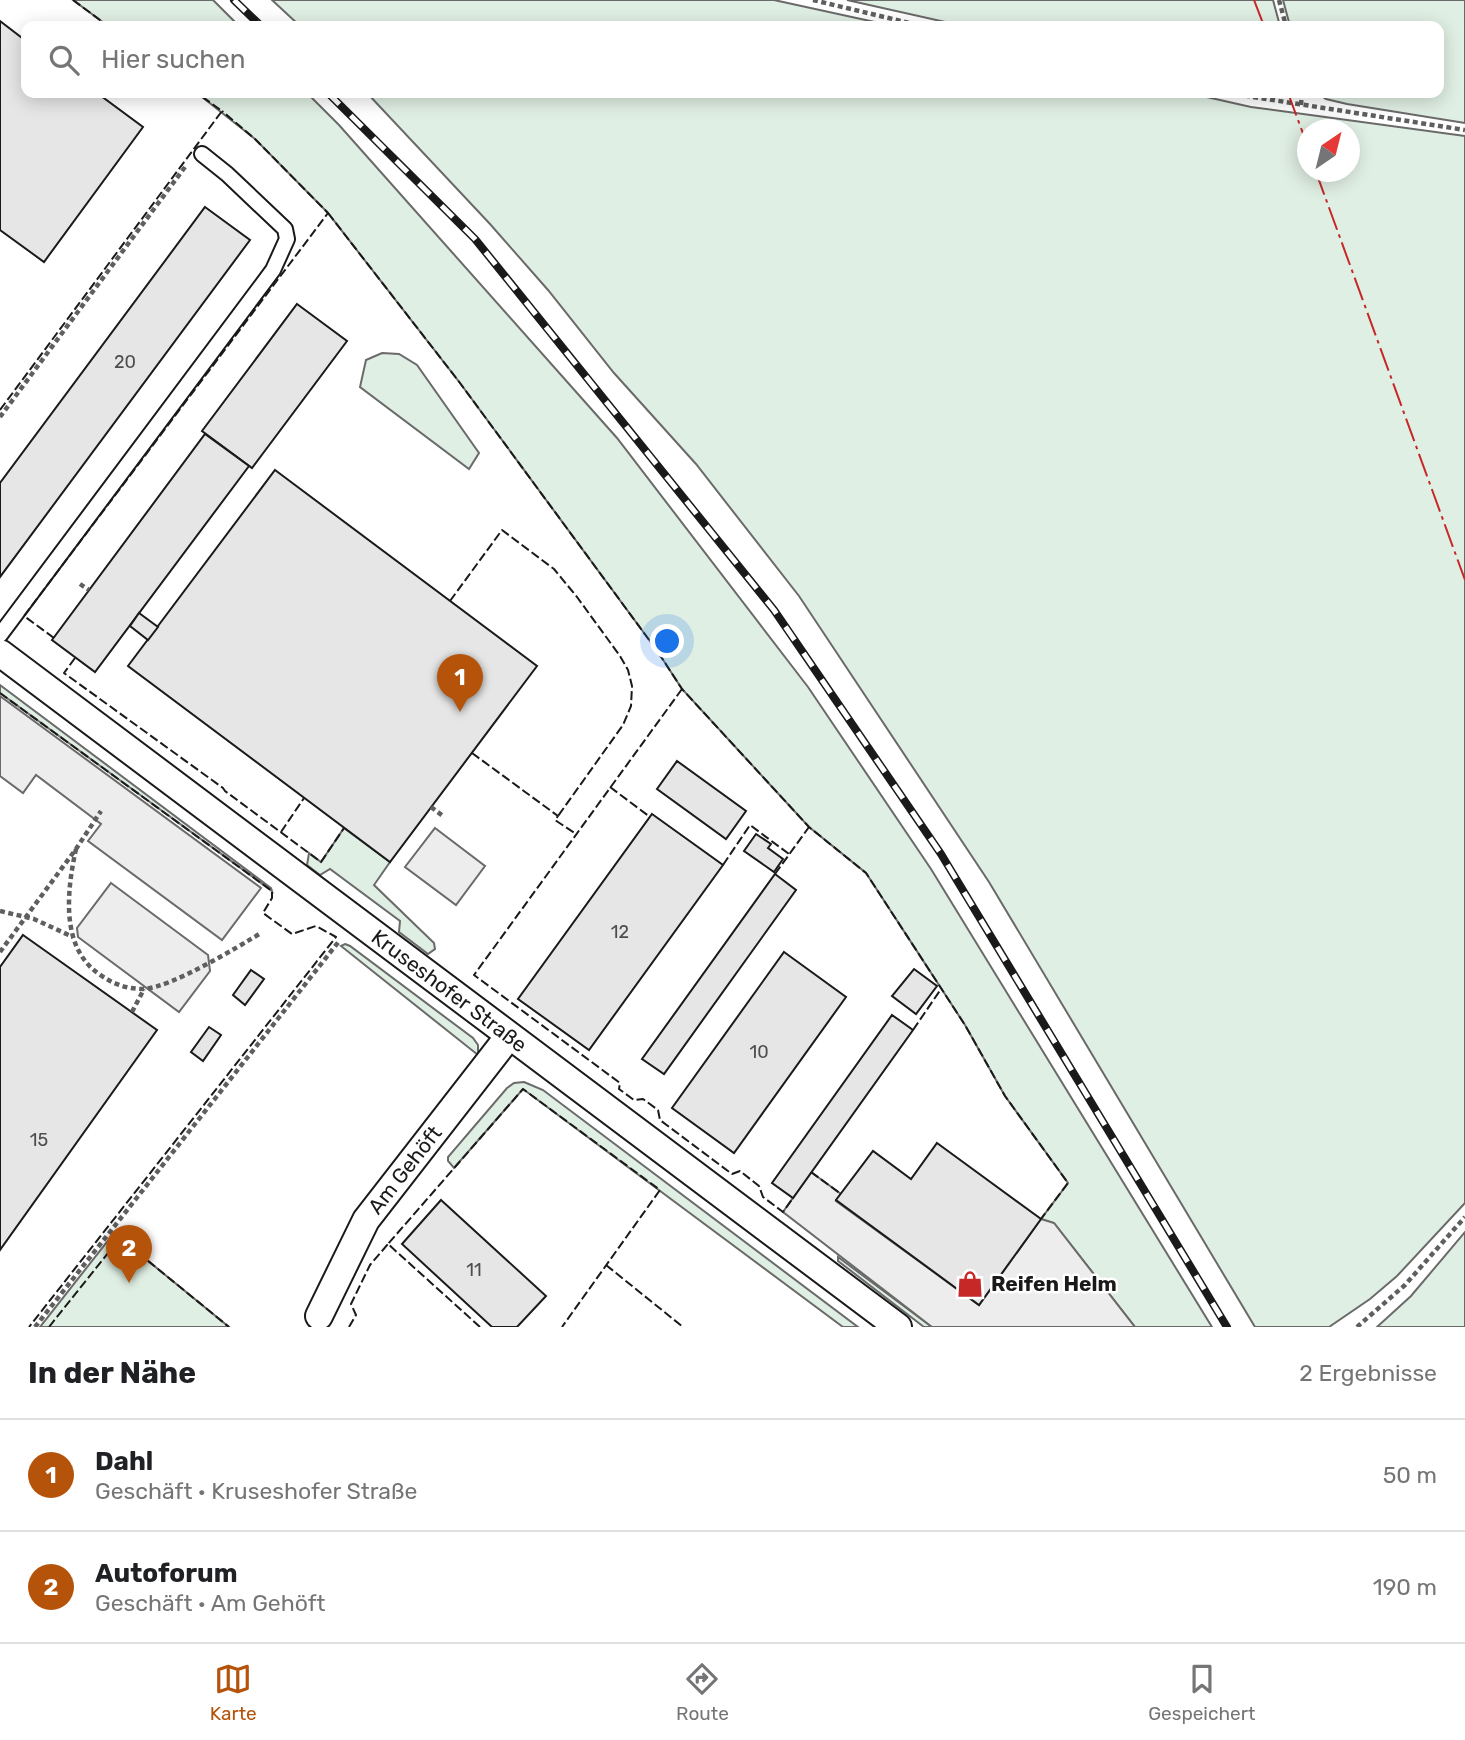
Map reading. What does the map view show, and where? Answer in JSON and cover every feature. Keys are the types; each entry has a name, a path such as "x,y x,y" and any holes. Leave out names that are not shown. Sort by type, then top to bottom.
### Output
{"street":[{"name":"Kruseshofer Straße","path":"0,653 898,1327"},
{"name":"Am Gehöft","path":"318,1316 366,1220 509,1036"}],"lane":[{"path":"0,635 273,270 288,239 285,229 202,153"}],"path":[{"path":"813,0 901,21"},
{"path":"1279,0 1285,21"},
{"path":"1258,98 1465,130"},
{"path":"1301,105 1302,98"},
{"path":"0,417 189,162 202,153"},
{"path":"80,584 89,590"},
{"path":"432,807 443,816"},
{"path":"0,952 76,849 100,811"},
{"path":"76,849 70,889 72,937 81,958 93,971 111,983 121,987 144,989 178,977 227,954 261,933"},
{"path":"0,911 26,916 72,937"},
{"path":"35,1327 355,920"},
{"path":"132,1012 144,989"},
{"path":"1357,1327 1405,1285 1465,1217"}],"green space":[{"path":"73,0 213,0 234,21 101,21"},
{"path":"272,0 774,0 870,21 295,21"},
{"path":"847,0 1273,0 1279,21 941,21"},
{"path":"1283,0 1465,0 1465,123 1325,98 1444,98 1444,21 1289,21"},
{"path":"203,98 312,98 617,438 808,687 931,869 1212,1327 1135,1327 1054,1223 1041,1219 1068,1183 1005,1096 965,1025 866,873 809,827 682,689 658,652 460,383 328,213 255,139"},
{"path":"372,98 1211,98 1251,107 1340,119 1297,119 1297,182 1360,182 1360,122 1465,136 1465,1203 1397,1276 1370,1299 1329,1327 1255,1327 989,882 799,596 696,464 614,373 548,290 490,224"},
{"path":"382,353 399,354 417,365 479,453 469,469 360,387 366,360"},
{"path":"0,685 271,888 272,891 0,693"},
{"path":"344,828 390,862 374,885 434,943 435,949 428,954 399,932 400,921 330,869 320,875 307,865 309,853 321,862"},
{"path":"345,944 473,1038 478,1045 478,1055 341,946"},
{"path":"524,1082 543,1090 858,1327 843,1327 523,1089 454,1168 448,1157 507,1088 514,1083"},
{"path":"1465,1232 1465,1327 1377,1327 1411,1296"},
{"path":"114,1233 120,1238 229,1327 40,1327"},
{"path":"838,1257 932,1327 924,1327 838,1261"}],"shaded area":[{"path":"0,696 261,888 222,940 88,841 101,824 36,775 23,793 0,776"},
{"path":"435,828 485,866 456,905 405,867"},
{"path":"111,883 208,955 210,971 179,1012 78,937 77,928"},
{"path":"811,1172 841,1194 836,1201 979,1305 1041,1219 1054,1223 1135,1327 932,1327 783,1212"}],"building":[{"path":"0,21 21,37 21,98 104,98 143,127 44,262 0,230"},
{"path":"205,207 250,240 0,577 0,483"},
{"path":"297,304 347,341 252,468 202,431"},
{"path":"205,434 249,466 95,672 52,640"},
{"path":"275,470 537,666 390,862 128,666"},
{"path":"139,613 158,627 148,640 130,626"},
{"path":"677,761 746,811 726,839 657,789"},
{"path":"652,814 723,865 589,1050 518,999"},
{"path":"756,834 771,844 768,848 783,859 774,872 744,851"},
{"path":"775,874 796,890 664,1074 642,1059"},
{"path":"23,935 157,1030 0,1250 0,967"},
{"path":"784,952 846,997 734,1153 672,1108"},
{"path":"914,969 937,986 916,1014 892,996"},
{"path":"251,970 264,979 245,1005 233,995"},
{"path":"892,1015 913,1030 793,1198 772,1183"},
{"path":"209,1027 221,1035 203,1061 191,1052"},
{"path":"937,1143 1041,1219 979,1305 836,1200 873,1151 911,1179"},
{"path":"441,1200 546,1296 517,1327 492,1327 402,1244"}],"railway":[{"path":"234,0 256,21"},
{"path":"333,98 475,239 774,610 941,854 1227,1327"}],"fence":[{"path":"73,0 101,21"},
{"path":"0,410 222,111 204,98"},
{"path":"54,638 24,616 328,213 255,139 222,111"},
{"path":"328,213 460,383 658,652 682,689 809,827 866,873 965,1025 1005,1096 1068,1183 1041,1219"},
{"path":"450,601 502,530 554,569 628,670 632,686 631,706 623,725 558,816"},
{"path":"75,658 64,673 321,862 344,828"},
{"path":"682,689 474,975 620,1083 619,1089 634,1100 643,1099 658,1110 660,1120 732,1174 740,1171 759,1186 763,1197 783,1212 793,1198"},
{"path":"0,693 272,891 272,898 263,913 292,934 316,926 336,937 29,1327"},
{"path":"472,753 558,816 555,820 576,834"},
{"path":"610,787 650,817"},
{"path":"281,832 304,798"},
{"path":"723,865 750,825 789,854"},
{"path":"775,874 809,827"},
{"path":"913,1030 941,989"},
{"path":"480,1327 388,1244 523,1089 660,1190 562,1327"},
{"path":"811,1172 841,1194"},
{"path":"49,1327 120,1238 229,1327"},
{"path":"349,1327 356,1315 351,1304 370,1265 388,1244"},
{"path":"606,1265 683,1327"}],"power":[{"path":"1254,0 1262,21"},
{"path":"1290,98 1298,119"},
{"path":"1320,182 1465,580"}],"place":[{"name":"Dahl","path":"460,712"},
{"name":"Autoforum","path":"129,1283"},
{"name":"Reifen Helm","path":"970,1284"}]}
